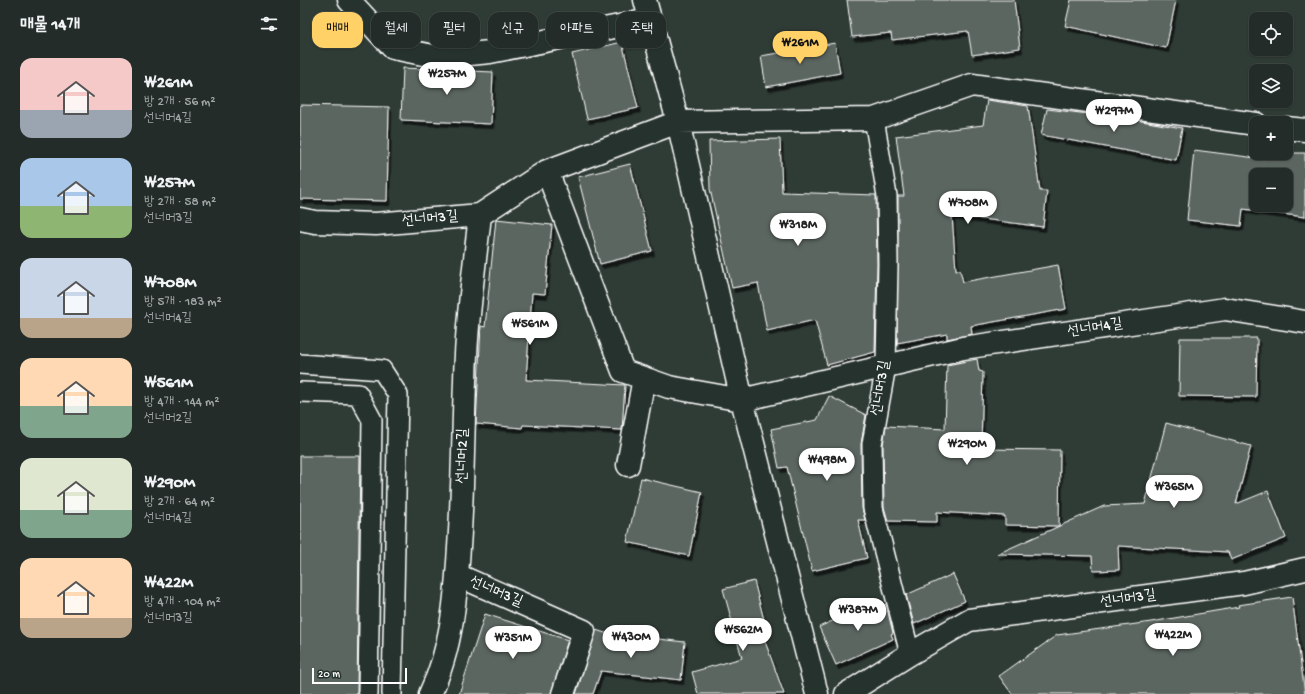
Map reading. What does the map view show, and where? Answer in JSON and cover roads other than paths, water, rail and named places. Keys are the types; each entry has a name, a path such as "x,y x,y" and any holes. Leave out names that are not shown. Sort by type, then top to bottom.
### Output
{"street":[{"path":"349,0 393,48 438,57 490,52 647,10 678,122 742,400 817,694"},
{"path":"874,119 972,85 1249,123"},
{"name":"선너머3길","path":"300,219 315,222 376,224 480,215 547,171 678,122 874,119"},
{"path":"1293,129 1305,130"},
{"path":"547,171 623,371 669,387 742,400"},
{"name":"선너머2길","path":"430,694 440,673 456,597 463,487 464,379 480,215"},
{"name":"선너머4길","path":"742,400 963,348 1225,309 1305,322"},
{"path":"628,465 644,378"},
{"name":"선너머3길","path":"846,694 910,654 969,620 1244,583 1305,568"},
{"name":"선너머3길","path":"457,576 584,630 563,694"}],"lane":[{"name":"선너머3길","path":"874,119 887,196 888,264 886,366 872,444 873,508 910,654"},
{"path":"300,364 382,370 398,395 392,694"},
{"path":"300,392 358,394 372,420 368,694"}]}
